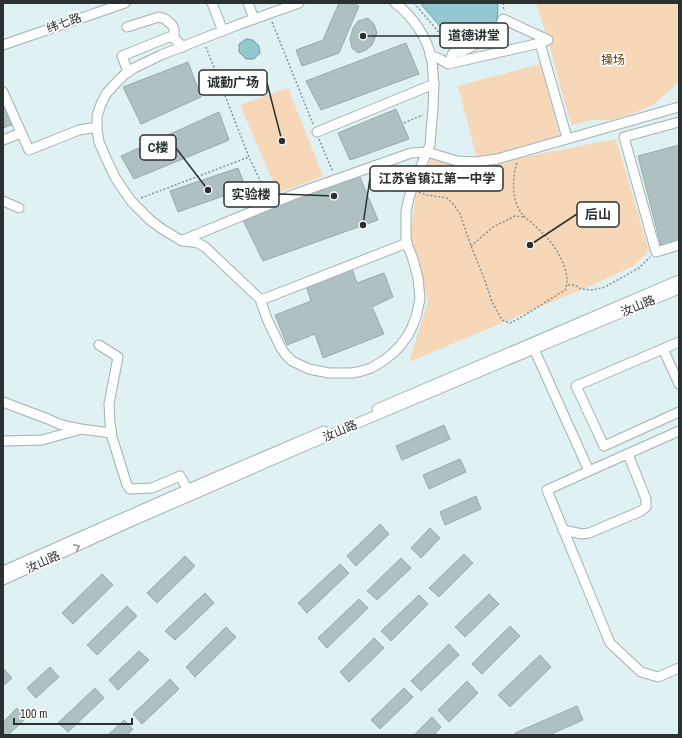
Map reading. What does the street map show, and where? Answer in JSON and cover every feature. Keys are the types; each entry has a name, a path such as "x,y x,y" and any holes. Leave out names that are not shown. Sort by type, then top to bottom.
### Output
{"street":[{"name":"纬七路","path":"3,45 125,3"},
{"path":"212,3 223,31"},
{"path":"248,3 254,19"},
{"path":"299,3 182,47 134,68 106,94 96,116 100,142 110,167 116,179 132,201 150,220 162,229 182,241 198,243 205,247 260,299 267,319 281,348 292,361 309,369 329,373 352,373 371,368 383,361 400,346 408,335 416,317 420,299 420,287 407,243 406,211 412,187 430,145 434,84 432,61 425,38 418,27 405,12 394,3"},
{"path":"127,27 159,17 165,19 172,25 174,29 174,38 182,47"},
{"path":"430,55 448,64 548,40 503,18 499,30 463,51 453,53 448,64"},
{"path":"128,72 122,56 170,37 174,38"},
{"path":"540,43 567,138"},
{"path":"317,132 434,84"},
{"path":"3,92 28,150 79,130 97,127"},
{"path":"182,241 295,194 412,153 427,152 457,160 475,162 497,159 679,107"},
{"path":"679,122 624,137 656,252 679,245"},
{"path":"3,140 21,133"},
{"path":"3,201 20,208"},
{"path":"261,300 407,243"},
{"name":"汝山路","path":"3,580 190,493 679,280"},
{"name":"汝山路","path":"3,571 679,289"},
{"path":"679,342 576,386 604,446 679,412"},
{"path":"99,345 118,357 109,404 111,433 127,485 130,489 152,488 180,476 190,493"},
{"path":"534,349 589,471"},
{"path":"663,349 679,384"},
{"path":"3,402 59,424 80,429 111,433"},
{"path":"3,441 42,440 80,429"},
{"path":"679,431 547,490 610,643 641,672 658,677 679,668"},
{"path":"563,530 582,534 589,533 646,507 646,499 628,454"}],"path":[{"path":"414,3 442,36 453,53"},
{"path":"268,14 336,180"},
{"path":"203,39 249,157 271,204"},
{"path":"404,123 432,112"},
{"path":"412,187 427,195 447,198 454,205 460,214 492,302 502,320 510,323 565,290 568,285 568,278 563,262 555,247 531,222 524,217 514,197 513,190 515,168 520,152"},
{"path":"132,201 249,157"},
{"path":"471,246 492,227 515,216 524,217"},
{"path":"568,285 575,285 582,289 594,290 605,287 639,268 656,252"}],"green space":[{"name":"操场","path":"536,3 679,3 679,82 653,105 629,115 611,120 593,120 572,125 568,116 548,40"},
{"path":"541,64 560,137 477,159 458,86"},
{"path":"288,88 323,176 278,193 240,105"},
{"path":"616,139 649,251 633,266 590,286 409,362 428,301 410,238 417,187 432,158 468,168"}],"water":[{"path":"420,3 497,3 497,21 485,31 456,49 453,48 439,25"},
{"path":"246,39 253,40 259,46 260,53 254,59 246,59 239,52 239,44"}],"building":[{"path":"339,3 353,3 359,6 339,53 302,66 296,50 323,40"},
{"path":"368,18 374,24 377,33 372,45 366,50 358,53 352,48 350,39 353,28 358,21"},
{"path":"406,43 419,74 321,110 306,81"},
{"path":"188,62 201,97 141,124 123,87"},
{"path":"3,92 17,123 3,128"},
{"path":"396,109 409,139 350,160 338,133"},
{"path":"219,112 229,140 134,179 121,156"},
{"path":"679,145 679,241 661,246 638,156"},
{"path":"238,168 246,188 178,212 170,191"},
{"path":"359,175 378,220 263,261 242,218"},
{"path":"352,269 357,283 384,273 393,297 372,307 384,334 323,358 315,334 287,345 275,315 311,301 306,286"},
{"path":"444,425 450,439 402,460 396,446"},
{"path":"460,459 466,472 429,489 423,475"},
{"path":"476,496 481,509 445,525 440,512"},
{"path":"380,524 389,534 356,566 347,556"},
{"path":"430,528 440,538 421,558 411,548"},
{"path":"464,554 473,563 439,597 429,588"},
{"path":"185,556 195,566 157,603 147,593"},
{"path":"401,558 411,568 377,600 367,591"},
{"path":"340,564 349,573 307,613 298,603"},
{"path":"102,574 113,585 73,624 62,613"},
{"path":"205,593 214,603 175,640 165,631"},
{"path":"489,594 499,604 465,637 455,627"},
{"path":"419,595 428,604 391,641 381,631"},
{"path":"359,599 368,608 327,648 318,638"},
{"path":"127,606 137,616 97,655 87,645"},
{"path":"510,626 520,636 482,674 472,664"},
{"path":"226,627 236,637 195,677 186,667"},
{"path":"374,638 384,648 349,682 340,672"},
{"path":"449,644 459,655 421,691 411,681"},
{"path":"139,651 149,660 118,690 109,680"},
{"path":"540,655 551,667 510,707 498,695"},
{"path":"50,667 59,677 36,698 27,688"},
{"path":"3,668 12,678 3,686"},
{"path":"170,679 179,689 142,724 133,714"},
{"path":"467,681 478,693 449,722 438,710"},
{"path":"95,688 104,698 68,732 58,723"},
{"path":"404,688 413,697 380,729 371,720"},
{"path":"577,706 583,720 549,735 516,735 515,733"},
{"path":"17,708 26,718 8,735 3,735 3,722"},
{"path":"432,717 441,727 434,735 414,735"},
{"path":"124,720 133,729 127,735 108,735"}],"place":[{"name":"道德讲堂","path":"363,36"},
{"name":"诚勤广场","path":"282,141"},
{"name":"C楼","path":"208,190"},
{"name":"实验楼","path":"334,196"},
{"name":"江苏省镇江第一中学","path":"363,225"},
{"name":"后山","path":"530,245"}]}
